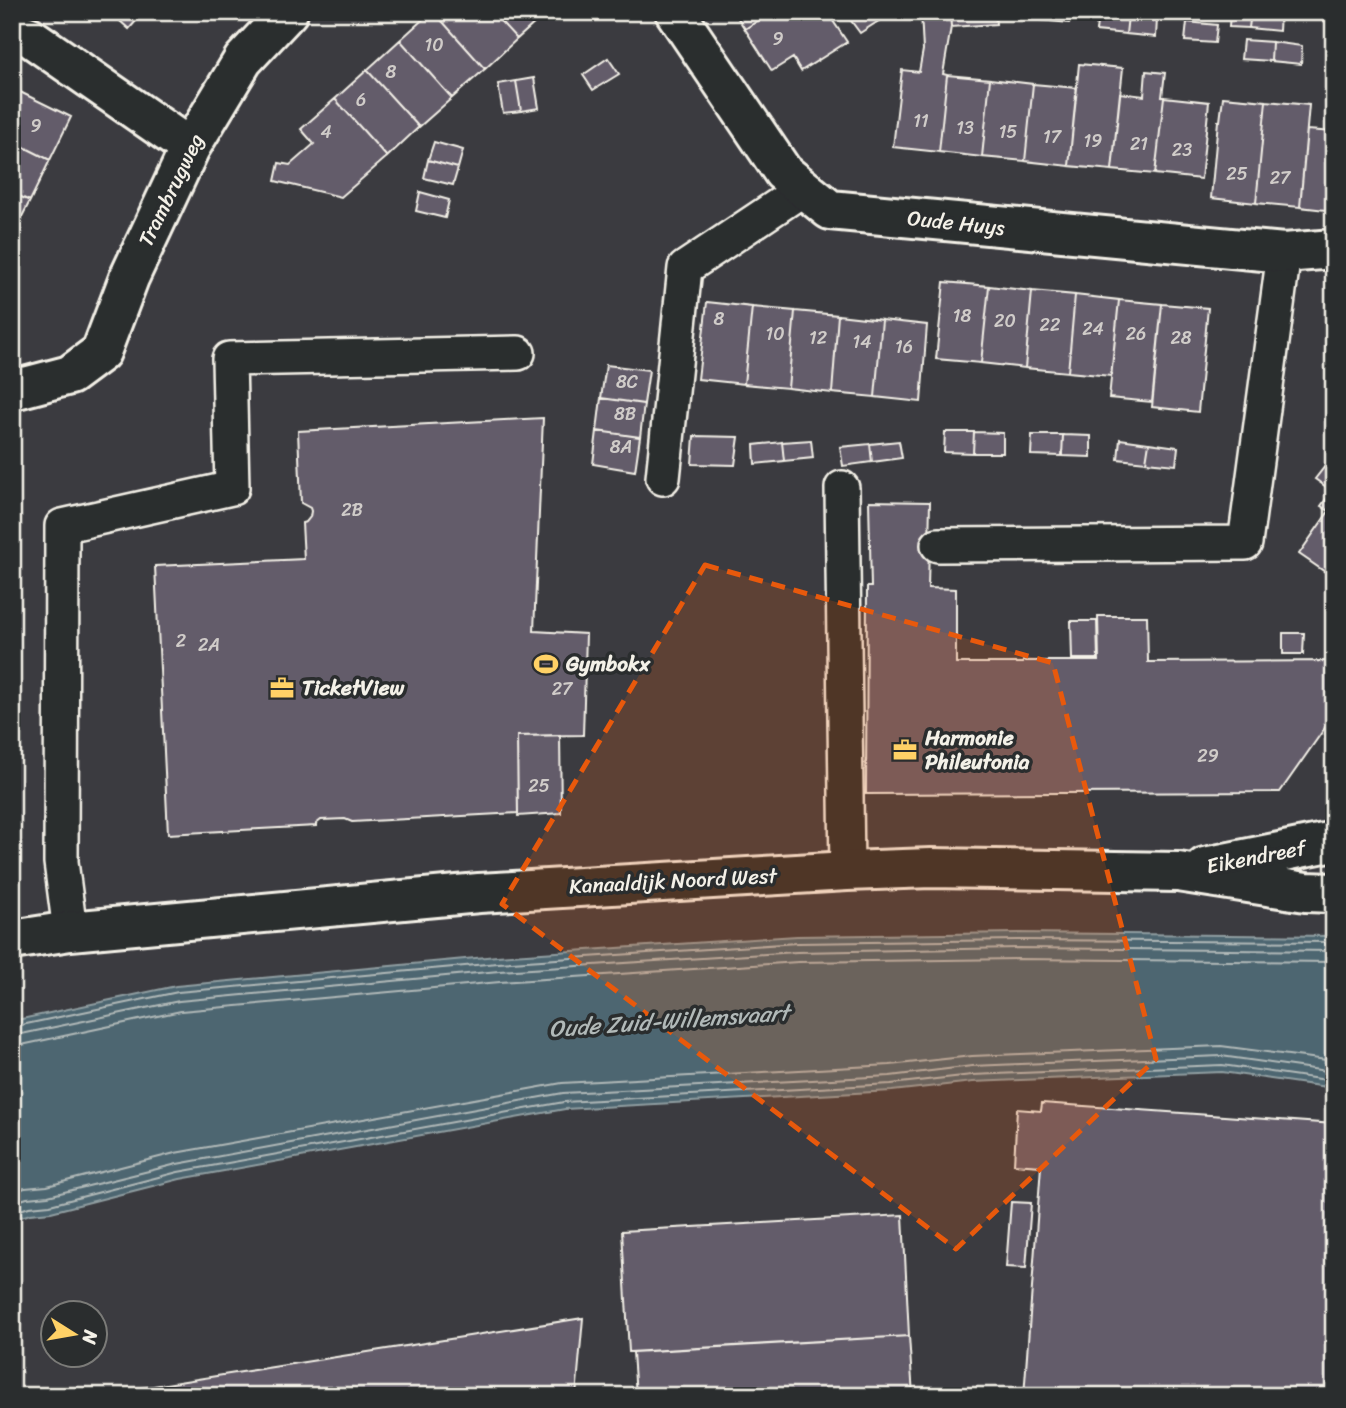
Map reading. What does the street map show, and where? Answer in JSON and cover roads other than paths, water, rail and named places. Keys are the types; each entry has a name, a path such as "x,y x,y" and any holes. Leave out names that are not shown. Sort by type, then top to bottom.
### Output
{"street":[{"name":"Trambrugweg","path":"12,388 70,375 102,352 129,278 190,148 243,60 288,12"},
{"name":"Oude Huys","path":"675,12 783,172 830,210 1284,253 1334,249"},
{"path":"12,30 30,37 190,148"},
{"name":"Eikendreef","path":"1178,872 1334,841"},
{"name":"Kanaaldijk Noord West","path":"12,940 69,931 480,893 931,868 1178,872 1306,892 1334,893"}],"lane":[{"path":"663,478 685,268 803,189"},
{"path":"938,545 1245,543 1284,253"},
{"path":"69,931 61,862 62,526 232,488 229,359 518,354"},
{"path":"842,488 847,871"}],"water":[{"name":"Oude Zuid-Willemsvaart","path":"1018,933 1334,936 1334,1088 1222,1072 973,1082 892,1091 565,1109 180,1179 12,1220 12,1021 176,986 497,956 797,936"}],"place":[{"name":"Gymbokx","path":"546,664"},
{"name":"TicketView","path":"282,688"},
{"name":"Harmonie Phileutonia","path":"905,750"}]}
